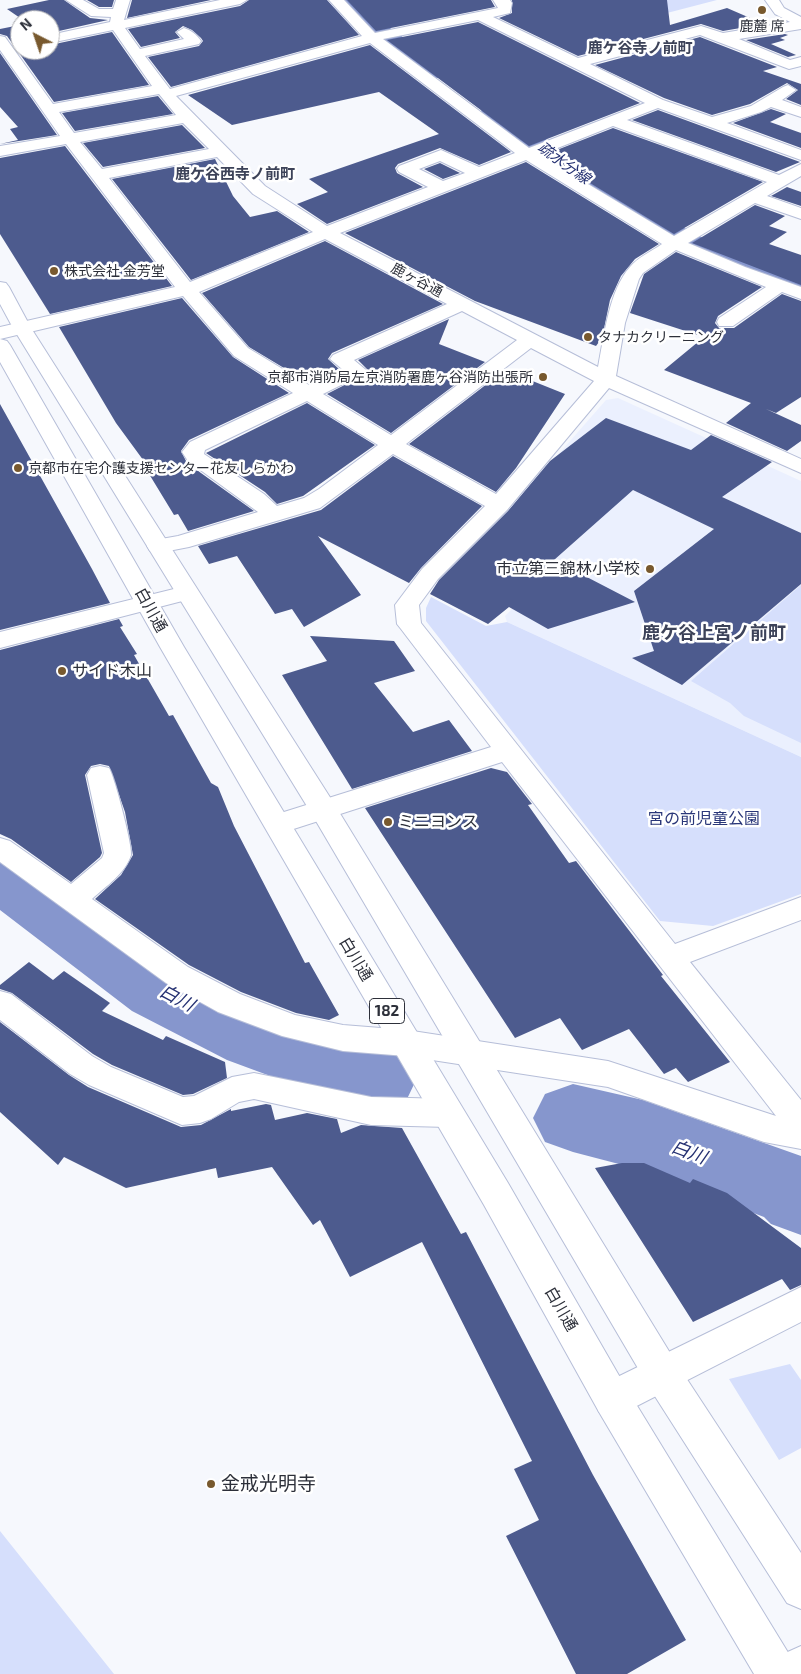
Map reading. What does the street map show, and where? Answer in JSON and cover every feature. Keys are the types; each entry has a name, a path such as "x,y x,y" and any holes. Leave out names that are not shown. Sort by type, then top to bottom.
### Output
{"street":[{"path":"73,0 96,12 119,13 240,0"},
{"path":"336,0 538,150 681,240 739,271 801,293"},
{"path":"49,109 165,92 381,35 505,10 505,2 500,0"},
{"path":"773,0 774,6 782,14 801,23"},
{"path":"60,35 119,13"},
{"name":"鹿ヶ谷通","path":"119,13 137,54 165,92 220,152 259,190 326,233 606,379 801,466"},
{"path":"480,16 658,103 801,155"},
{"path":"577,63 701,30 714,36 723,37 801,23"},
{"path":"137,54 194,41 184,32"},
{"path":"723,37 789,65 801,61"},
{"path":"6,46 70,139 187,290 241,352 306,394 499,505"},
{"path":"712,122 756,109 788,90"},
{"path":"769,101 801,112"},
{"path":"7,335 187,290 479,172 658,103"},
{"path":"0,151 188,118"},
{"path":"612,120 793,177"},
{"path":"98,175 220,152"},
{"path":"442,187 405,169 441,155 479,172"},
{"path":"793,177 755,197 647,261 630,279 616,323 606,379 499,505 430,574 408,605 407,615 409,624 801,1124"},
{"path":"755,197 801,214"},
{"path":"726,322 780,285"},
{"name":"白川通","path":"0,288 7,335 147,602 448,1114 612,1399 777,1674"},
{"path":"274,515 256,499 195,457 193,452 198,446 356,370 340,359 462,304"},
{"name":"白川通","path":"7,335 158,546 323,809 662,1374 801,1590"},
{"path":"158,546 181,542 312,503 327,494 530,339"},
{"path":"0,640 186,593"},
{"path":"278,824 508,751"},
{"path":"72,900 113,864 118,853 113,840 107,791 100,776"},
{"path":"0,848 177,975 229,1003 293,1027 343,1038 406,1043 608,1074 764,1128 801,1135"},
{"path":"669,958 801,908"},
{"path":"0,1004 81,1065 100,1076 182,1111 200,1109 232,1090 254,1086 371,1111 448,1114"},
{"path":"612,1399 801,1304"},
{"path":"787,1674 801,1667"}],"shaded area":[{"name":"市立第三錦林小学校","path":"618,398 801,481 801,757 507,622 505,616 527,594 542,473 606,400"}],"green space":[{"path":"598,0 717,0 667,13"},
{"path":"801,585 801,743 744,716 730,703 691,681"},
{"name":"宮の前児童公園","path":"431,597 486,626 507,622 801,757 801,894 713,926 660,921 426,621 426,608"},
{"path":"790,1364 801,1380 801,1448 779,1460 729,1379"},
{"path":"0,1531 114,1674 0,1674"}],"building":[{"path":"49,0 64,0 90,18 108,20 60,31 60,10 10,11 7,9"},
{"path":"87,0 114,0 112,7 99,7"},
{"path":"132,0 211,0 127,18"},
{"path":"249,0 327,0 359,35 171,87 148,57 199,46 203,41 201,38 192,30 183,26 175,32 180,38 141,47 128,29 240,6"},
{"path":"347,0 491,0 495,7 376,31"},
{"path":"512,0 667,0 670,25 727,8 764,24 723,31 701,24 578,56 499,18 512,13"},
{"path":"478,22 640,103 529,146 387,40"},
{"path":"10,27 10,40 7,36 0,34 0,29"},
{"path":"112,32 149,85 54,102 24,60 60,60 60,43"},
{"path":"788,35 780,38 785,40 771,44 796,55 788,57 746,40"},
{"path":"700,37 777,67 763,71 801,84 801,105 786,99 798,90 787,83 750,104 712,115 664,98 595,65"},
{"path":"370,45 511,152 479,165 440,148 398,164 395,168 397,173 423,187 327,224 297,204 328,192 309,179 439,134 379,92 232,125 188,95"},
{"path":"0,53 57,135 0,144 18,140 10,129 18,127 0,107"},
{"path":"158,96 173,114 75,131 62,113"},
{"path":"771,109 786,114 770,122 801,133 801,148 733,123"},
{"path":"658,110 800,162 776,172 632,120"},
{"path":"182,125 205,148 103,167 83,143"},
{"path":"613,128 763,182 674,234 544,155"},
{"path":"65,146 172,286 50,314 0,234 0,158"},
{"path":"215,159 233,196 250,217 277,211 309,232 191,280 112,179"},
{"path":"526,162 659,244 635,259 621,276 610,300 602,338 596,346 475,301 345,233"},
{"path":"440,163 460,173 443,179 424,169"},
{"path":"787,187 801,192 801,206 771,196"},
{"path":"755,205 785,216 769,226 787,232 769,244 801,255 801,285 692,243"},
{"path":"325,241 443,304 332,353 328,359 339,369 309,383 249,347 202,293"},
{"path":"676,252 762,287 718,316 715,323 719,328 734,328 782,294 801,301 801,397 776,413 766,409 801,425 801,441 787,451 726,423 751,403 664,370 704,337 630,313 644,274"},
{"path":"182,298 233,357 289,393 189,440 181,451 187,463 254,511 188,531 178,514 174,515 146,469 149,468 116,423 59,327"},
{"path":"449,319 439,344 485,362 391,433 327,394 364,375 368,370 358,360"},
{"path":"505,370 565,394 516,468 496,492 409,444"},
{"path":"307,403 375,445 303,496 277,504 265,492 206,453"},
{"path":"0,404 92,569 110,603 0,630"},
{"path":"606,418 691,450 711,435 772,462 722,497 801,533 801,584 682,685 632,658 654,651 634,591 714,529 633,490 554,560 635,602 548,629 509,607 488,624 430,594 439,580 508,511 550,461"},
{"path":"393,456 482,506 421,568 409,583 318,536 361,595 304,627 292,609 275,614 237,556 209,564 198,546 321,510"},
{"path":"119,619 123,626 120,627 137,654 134,655 169,716 173,715 211,783 218,787 234,826 305,963 309,962 339,1015 329,1020 296,1013 241,992 189,965 95,899 121,875 133,855 125,812 109,766 100,764 91,766 85,775 102,853 100,857 71,882 11,839 0,834 0,650"},
{"path":"310,636 394,641 415,671 374,683 413,732 449,720 472,751 352,789 282,675 327,661"},
{"path":"491,768 507,772 532,804 528,805 569,863 576,861 663,975 661,976 730,1062 688,1082 676,1068 664,1074 629,1029 582,1050 560,1018 515,1038 365,808"},
{"path":"29,962 53,980 64,971 110,1003 102,1011 163,1040 166,1036 225,1062 227,1078 193,1094 183,1095 112,1065 93,1054 12,993 0,989 0,985"},
{"path":"0,1022 69,1075 88,1087 181,1127 201,1125 231,1109 231,1111 266,1104 271,1105 275,1120 307,1113 337,1119 341,1133 361,1125 402,1128 461,1234 466,1232 593,1475 686,1640 627,1674 576,1674 506,1536 539,1520 514,1469 532,1461 422,1242 350,1277 320,1220 313,1225 272,1167 218,1178 216,1168 126,1188 64,1157 58,1165 0,1112"},
{"path":"622,1163 644,1163 690,1183 693,1179 727,1193 801,1248 801,1285 790,1290 782,1279 693,1322 595,1168"}],"waterway":[{"name":"疏水分線","path":"353,0 376,27 437,72"},
{"name":"疏水分線","path":"492,111 620,204 702,247 747,266 801,283"},
{"name":"白川","path":"0,872 159,990 254,1038 300,1055 379,1076"},
{"name":"白川","path":"573,1118 643,1135 794,1191 801,1198"}],"place":[{"name":"鹿麓 席","path":"762,10"},
{"name":"株式会社 金芳堂","path":"54,271"},
{"name":"タナカクリーニング","path":"588,337"},
{"name":"京都市消防局左京消防署鹿ヶ谷消防出張所","path":"543,377"},
{"name":"京都市在宅介護支援センター花友しらかわ","path":"18,468"},
{"name":"市立第三錦林小学校","path":"650,569"},
{"name":"サイド木山","path":"62,671"},
{"name":"ミニヨンス","path":"388,822"},
{"name":"金戒光明寺","path":"211,1484"}],"district":[{"name":"鹿ケ谷寺ノ前町","path":"640,48"},
{"name":"鹿ケ谷西寺ノ前町","path":"235,174"},
{"name":"鹿ケ谷上宮ノ前町","path":"714,633"}]}
